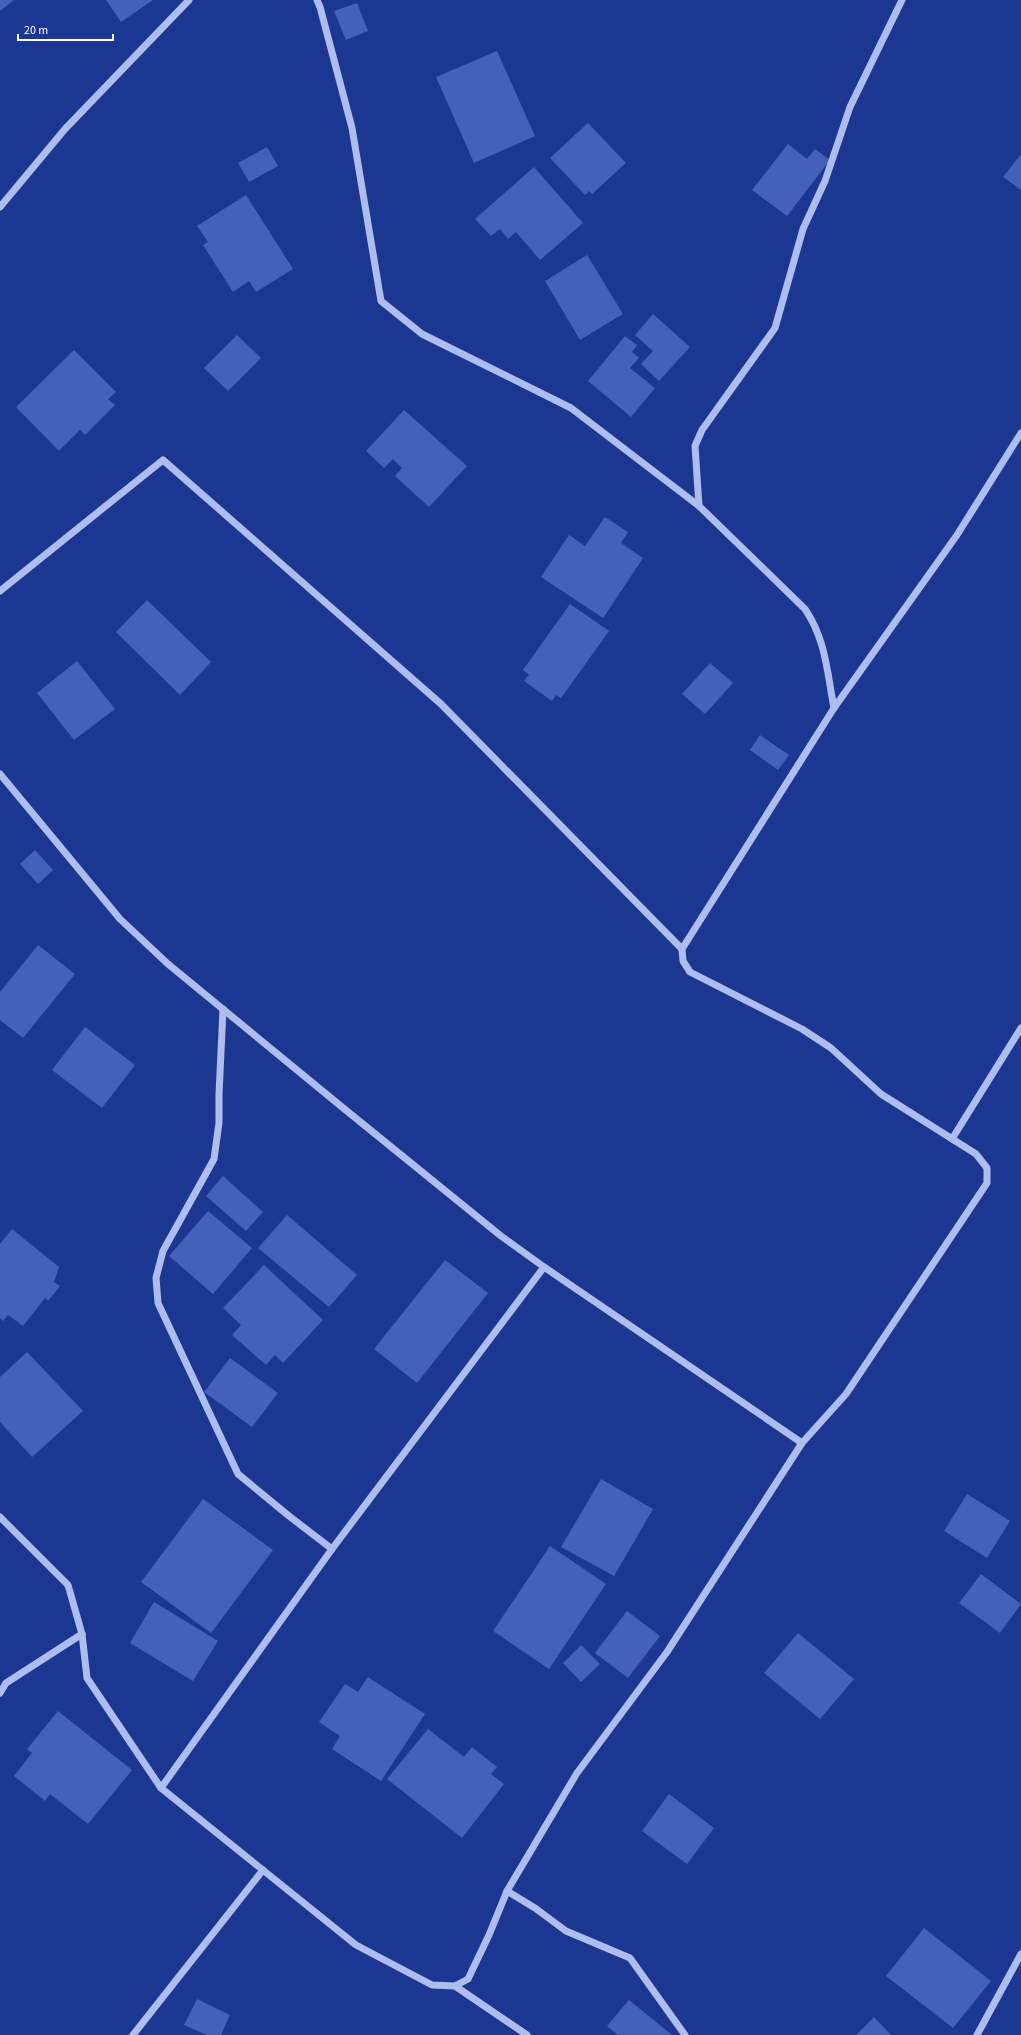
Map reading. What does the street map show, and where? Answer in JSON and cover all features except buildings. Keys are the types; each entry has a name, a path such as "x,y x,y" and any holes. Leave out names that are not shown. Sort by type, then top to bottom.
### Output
{"street":[{"path":"0,207 65,129 189,0"},
{"path":"317,0 352,128 381,301 422,334 571,408 699,506 805,609 816,624 822,641 834,708"},
{"path":"699,506 695,446 702,430 774,328 803,229 825,181 859,88 902,0"},
{"path":"0,1517 68,1585 82,1634 87,1678 161,1788 356,1945 432,1985 455,1986 468,1979 489,1935 507,1891 577,1773 668,1652 802,1443 846,1394 986,1183 986,1168 976,1154 880,1094 831,1048 802,1029 690,972 683,962 682,949 834,708 957,535 1021,433"},
{"path":"0,591 163,460 441,704 682,949"},
{"path":"0,774 120,919 168,964 360,1122 544,1267 802,1443"},
{"path":"223,1009 219,1123 214,1160 163,1251 156,1278 158,1303 238,1474 332,1549"},
{"path":"952,1139 1021,1028"},
{"path":"161,1788 332,1549 544,1267"},
{"path":"0,1693 6,1683 82,1634"},
{"path":"133,2035 263,1870"},
{"path":"507,1891 535,1908 566,1931 630,1958 685,2035"},
{"path":"977,2035 1021,1954"},
{"path":"455,1986 527,2035"}]}
